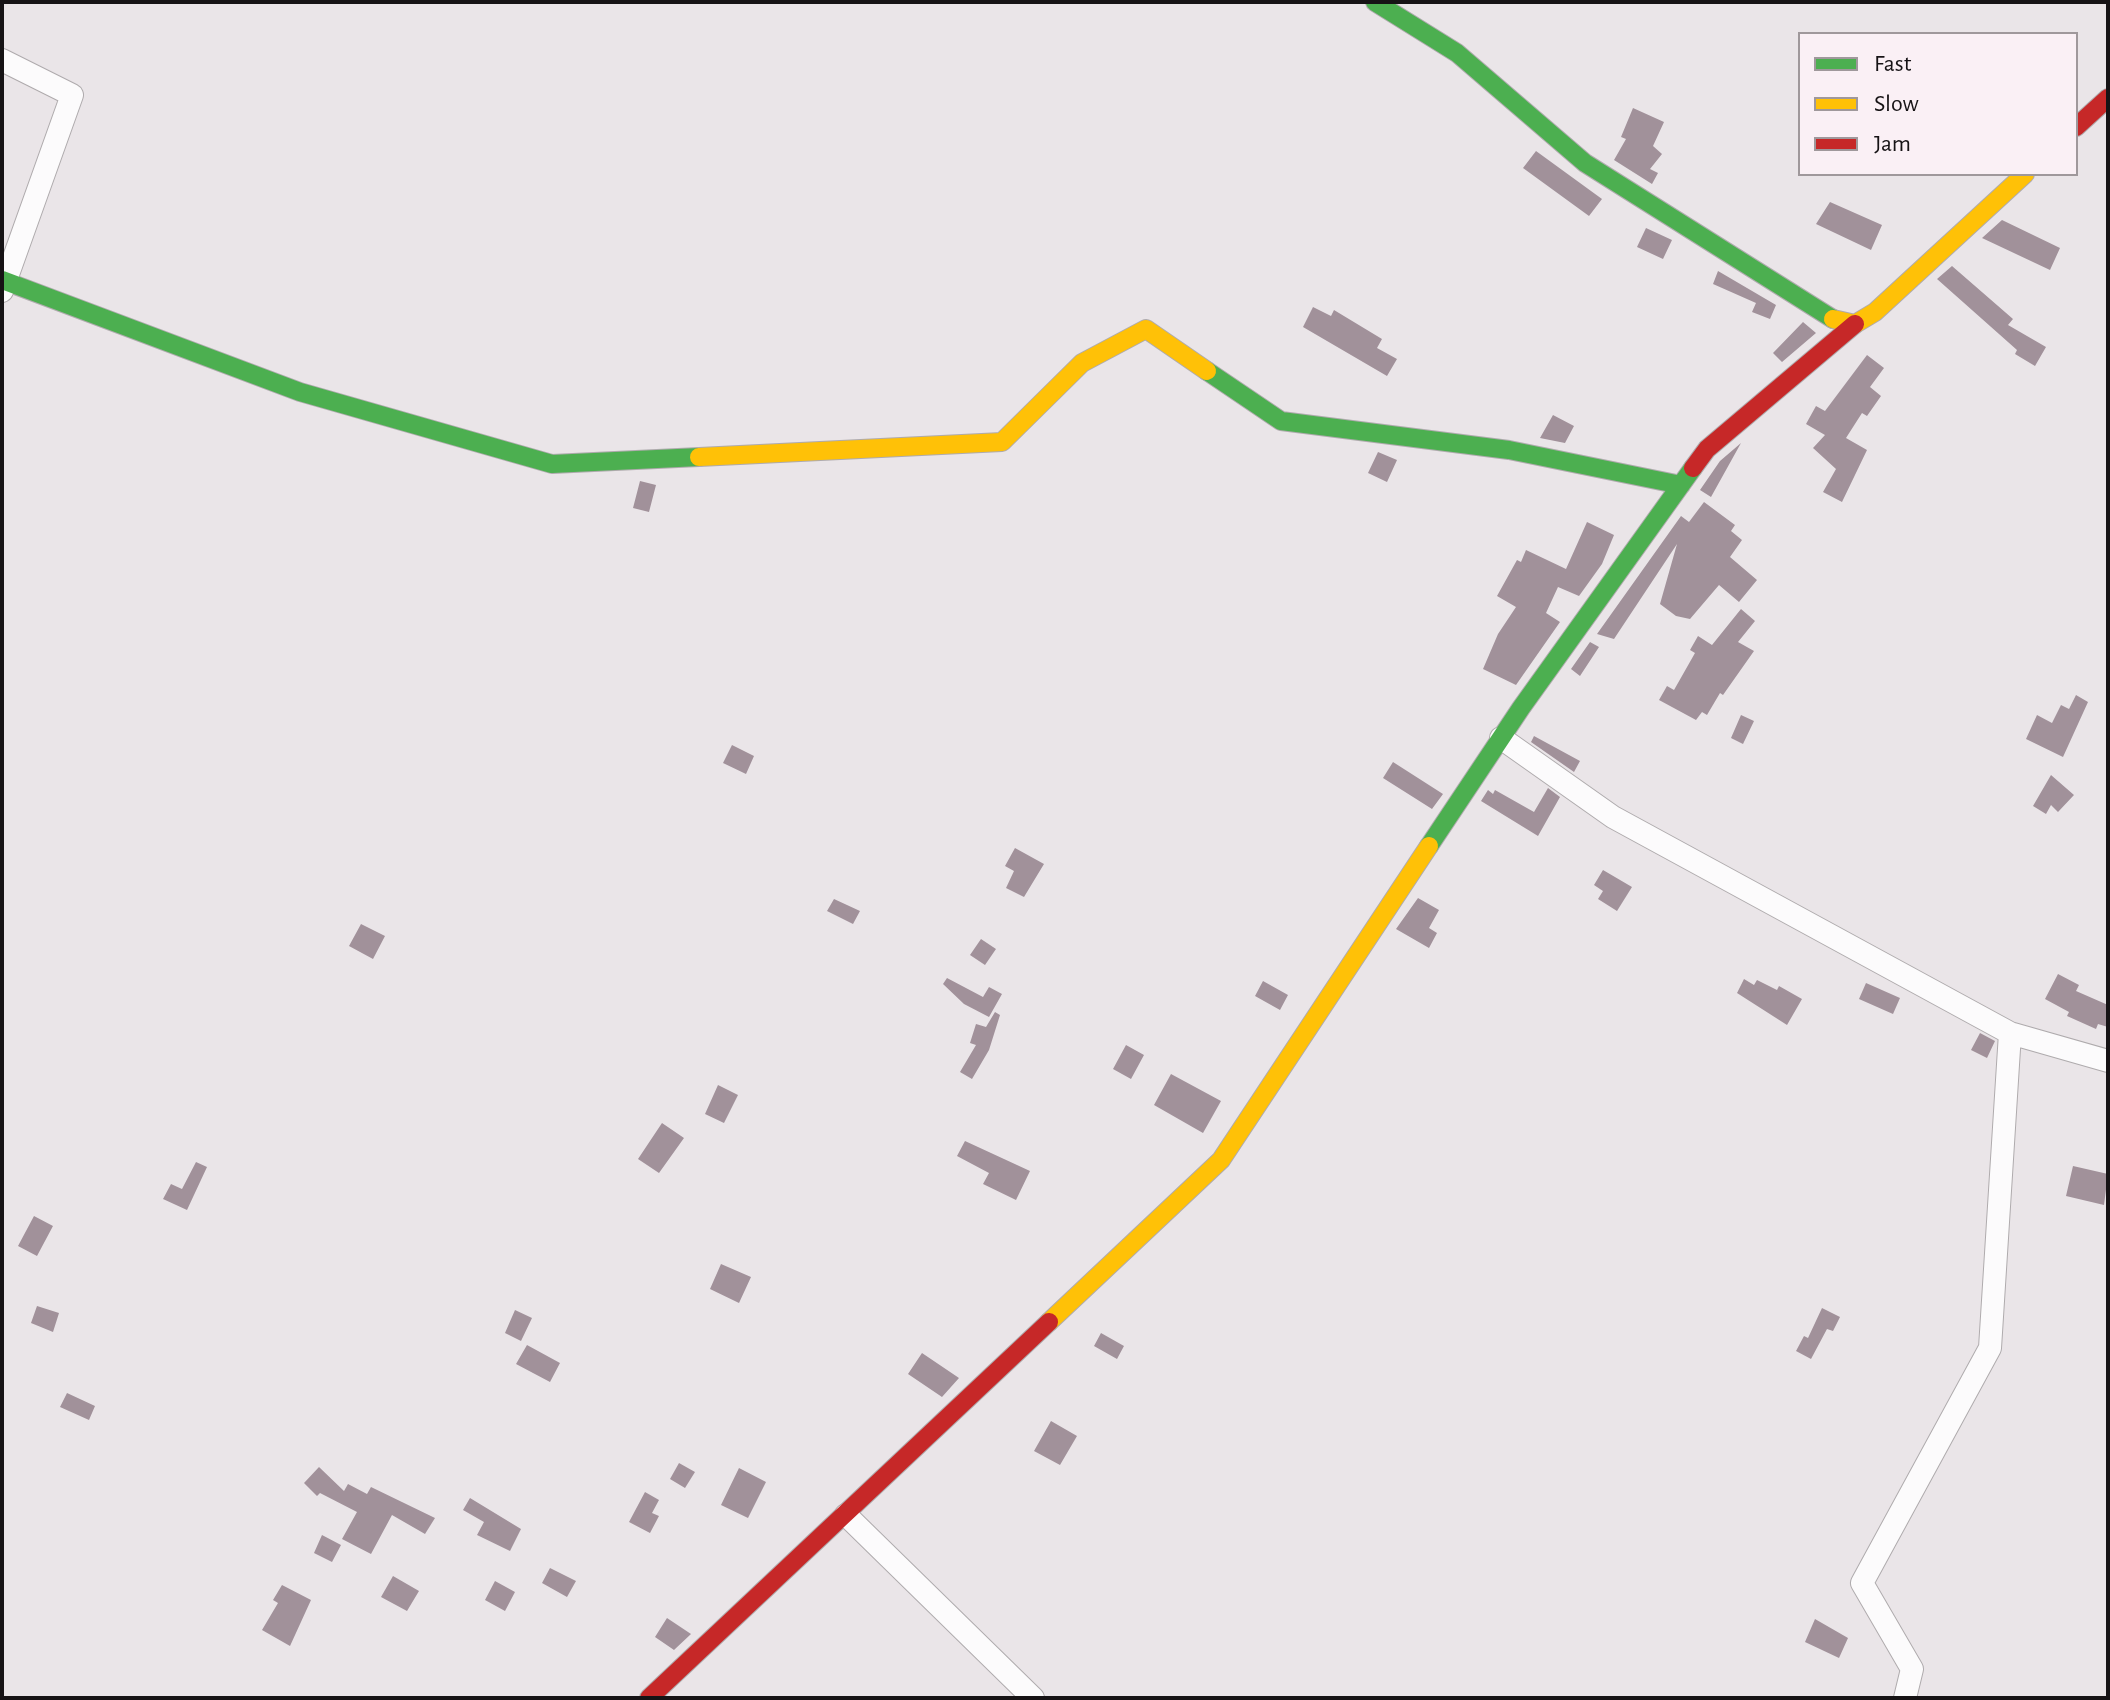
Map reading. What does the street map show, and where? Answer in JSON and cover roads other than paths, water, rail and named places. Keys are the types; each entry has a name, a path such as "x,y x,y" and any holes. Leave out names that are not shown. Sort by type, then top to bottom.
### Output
{"street":[{"path":"1375,2 1457,53 1585,163 1832,319 1855,324"},
{"path":"2,60 72,95 4,284 300,392 552,464 1002,442 1082,363 1146,329 1281,421 1509,450 1681,485"},
{"path":"2078,125 2108,98"},
{"path":"649,1698 1221,1160 1501,738 1707,449 1855,324 1875,312 2023,176"},
{"path":"1501,738 1613,817 2010,1033 2108,1061"},
{"path":"1905,1698 1912,1669 1862,1583 1990,1348 2010,1033"},
{"path":"846,1515 1033,1698"}]}
